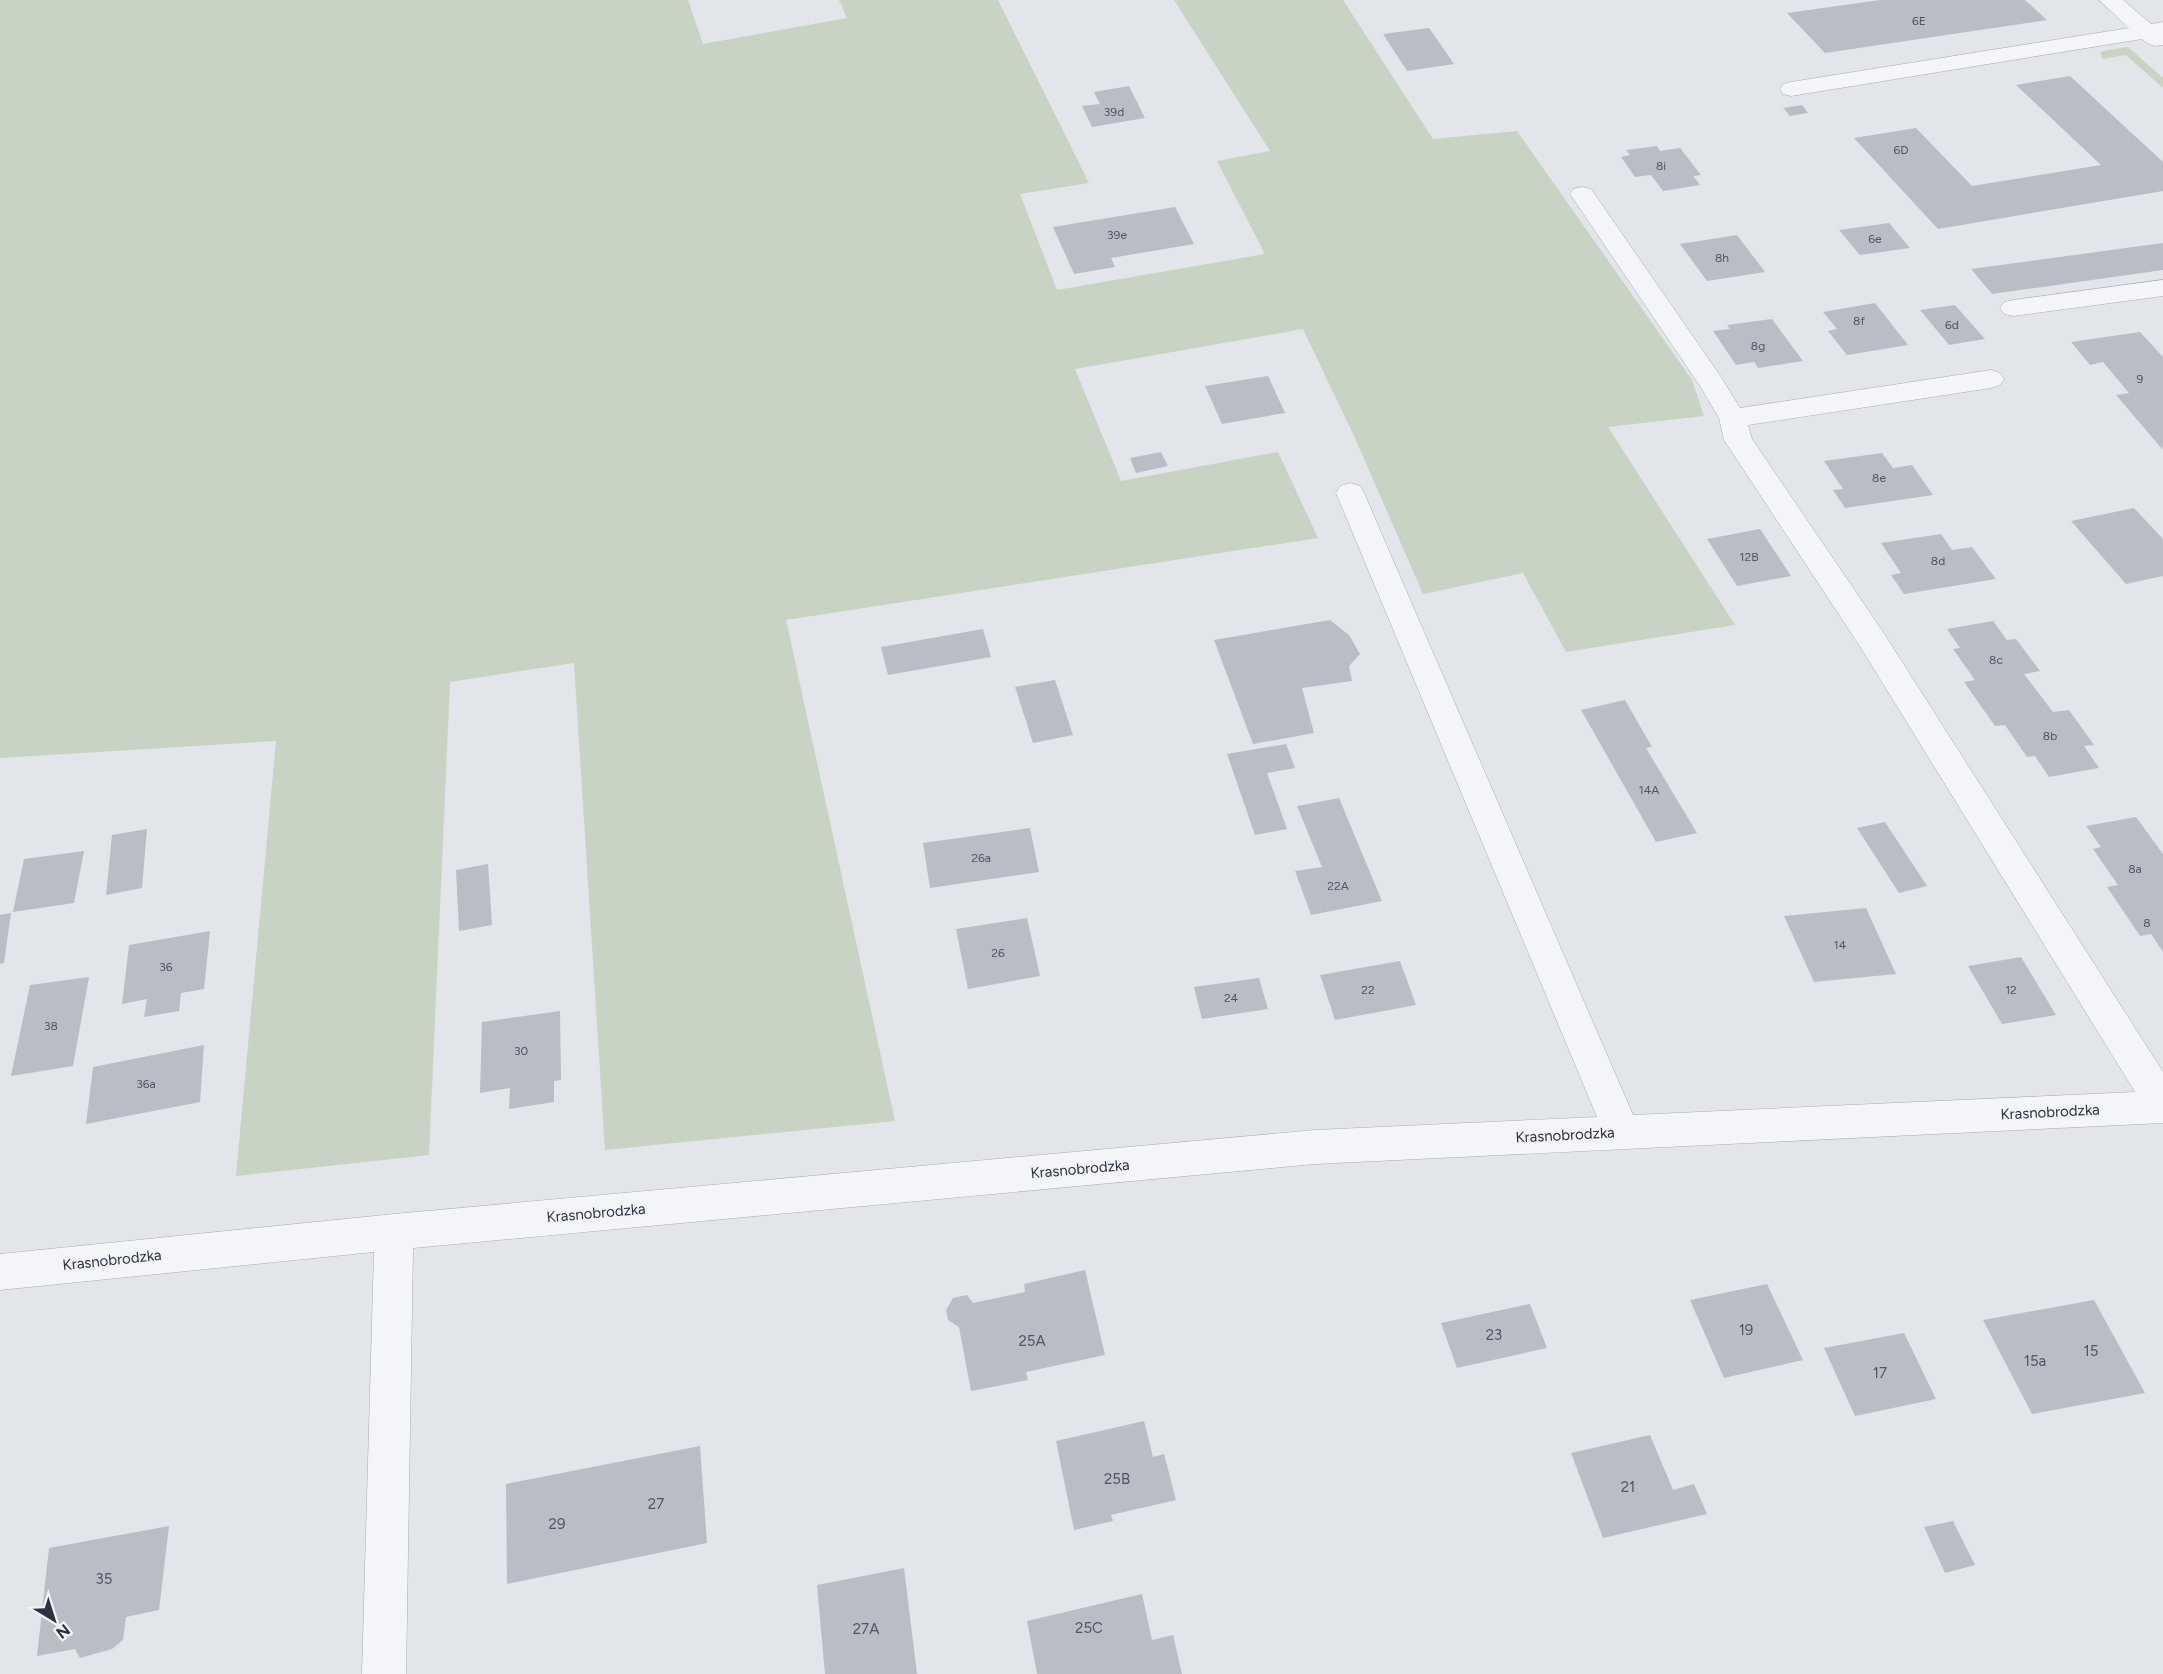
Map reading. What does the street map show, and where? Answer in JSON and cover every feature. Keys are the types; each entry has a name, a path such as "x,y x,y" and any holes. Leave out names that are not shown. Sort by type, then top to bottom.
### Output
{"street":[{"path":"2110,0 2157,35"},
{"path":"1791,89 2157,35"},
{"path":"1582,194 1712,383 1733,418 1738,440 1872,640 2163,1102"},
{"path":"2013,308 2163,288"},
{"path":"1733,418 1991,380"},
{"path":"1350,493 1622,1132"},
{"name":"Krasnobrodzka","path":"0,1272 394,1232 1315,1147 2163,1107"},
{"path":"384,1674 394,1232"}],"green space":[{"path":"0,0 688,0 703,44 847,18 839,0 998,0 1089,183 1020,194 1057,290 1265,254 1217,161 1270,151 1174,0 1343,0 1433,139 1517,131 1692,380 1704,416 1608,427 1735,625 1566,652 1523,573 1423,594 1355,438 1303,329 1075,369 1121,481 1278,452 1318,538 786,620 895,1121 605,1150 574,663 450,682 429,1155 236,1176 276,741 0,758"},
{"path":"2128,47 2163,78 2163,88 2126,55 2103,59 2100,53"}],"building":[{"path":"1880,0 2025,0 2047,20 1825,53 1787,13"},
{"path":"1429,28 1454,64 1407,71 1383,34"},
{"path":"2070,76 2163,162 2163,191 1938,229 1854,138 1916,128 1972,186 2101,165 2016,85"},
{"path":"1129,86 1145,118 1092,127 1082,106 1100,104 1094,92"},
{"path":"1802,105 1808,113 1790,116 1783,108"},
{"path":"1657,146 1660,151 1680,148 1701,175 1693,176 1700,185 1663,191 1651,175 1635,177 1621,157 1630,155 1626,150"},
{"path":"1175,207 1194,244 1111,258 1115,267 1074,274 1053,227"},
{"path":"1889,223 1910,248 1860,255 1839,230"},
{"path":"1737,235 1765,272 1707,281 1680,244"},
{"path":"2163,243 2163,270 1992,294 1971,269"},
{"path":"1875,303 1908,345 1847,355 1828,331 1837,329 1823,312"},
{"path":"1955,305 1985,339 1949,345 1920,310"},
{"path":"1772,319 1803,361 1758,368 1754,362 1736,365 1713,331 1730,329 1727,325"},
{"path":"2140,332 2163,357 2163,450 2116,395 2129,393 2103,362 2090,365 2071,342"},
{"path":"1268,376 1285,413 1222,424 1205,386"},
{"path":"1161,452 1168,466 1136,473 1130,458"},
{"path":"1882,453 1893,468 1912,465 1933,495 1845,508 1833,490 1843,489 1824,461"},
{"path":"2134,508 2163,539 2163,576 2126,584 2071,521"},
{"path":"1760,529 1791,576 1737,586 1707,539"},
{"path":"1941,534 1952,550 1972,547 1996,579 1904,594 1891,575 1901,573 1881,543"},
{"path":"1330,620 1349,635 1360,654 1349,666 1352,681 1302,688 1314,733 1253,744 1214,640"},
{"path":"1993,621 2007,640 2016,639 2040,671 2024,674 2053,712 2069,710 2094,745 2084,746 2099,768 2049,777 2035,756 2027,757 2005,725 1995,726 1964,682 1975,680 1953,649 1960,648 1947,629"},
{"path":"983,629 991,657 888,675 881,647"},
{"path":"1055,680 1073,735 1033,743 1015,687"},
{"path":"1625,700 1652,747 1646,748 1697,833 1656,842 1581,710"},
{"path":"1286,744 1295,768 1267,773 1287,829 1255,835 1227,754"},
{"path":"1339,798 1382,901 1311,915 1295,871 1322,867 1297,806"},
{"path":"2136,817 2163,854 2163,952 2151,934 2140,936 2107,887 2118,885 2093,849 2101,847 2086,826"},
{"path":"1885,822 1927,886 1899,893 1857,828"},
{"path":"1030,828 1039,872 930,888 923,843"},
{"path":"147,829 142,888 106,895 112,835"},
{"path":"84,851 74,903 13,912 24,859"},
{"path":"488,864 492,925 459,931 456,870"},
{"path":"1866,908 1896,974 1814,982 1784,916"},
{"path":"11,913 4,963 0,964 0,915"},
{"path":"1027,918 1040,976 968,989 956,929"},
{"path":"210,931 204,989 181,993 179,1011 144,1017 147,999 122,1004 129,945"},
{"path":"2021,957 2056,1015 2002,1024 1968,966"},
{"path":"1400,961 1416,1005 1335,1020 1320,975"},
{"path":"89,977 73,1066 11,1076 30,985"},
{"path":"1259,978 1268,1009 1202,1019 1194,987"},
{"path":"560,1011 561,1080 554,1081 554,1102 509,1109 510,1088 480,1093 482,1022"},
{"path":"204,1045 200,1102 86,1124 93,1067"},
{"path":"1085,1270 1105,1355 1026,1372 1028,1380 971,1391 959,1327 948,1320 946,1310 953,1298 967,1295 973,1303 1025,1292 1024,1284"},
{"path":"1767,1284 1803,1360 1724,1378 1690,1300"},
{"path":"2094,1300 2145,1393 2032,1414 1983,1320"},
{"path":"1530,1304 1547,1348 1457,1368 1441,1323"},
{"path":"1904,1333 1936,1399 1855,1416 1824,1348"},
{"path":"1144,1421 1153,1457 1164,1454 1176,1500 1111,1515 1113,1521 1074,1530 1056,1441"},
{"path":"1650,1435 1673,1490 1694,1484 1707,1514 1603,1538 1571,1453"},
{"path":"700,1446 707,1543 507,1584 506,1484"},
{"path":"1953,1521 1975,1565 1945,1573 1924,1527"},
{"path":"169,1526 159,1610 126,1617 123,1640 112,1649 80,1658 75,1649 37,1656 49,1548"},
{"path":"904,1568 917,1674 825,1674 817,1585"},
{"path":"1142,1594 1152,1640 1173,1635 1182,1674 1037,1674 1027,1621"}]}
